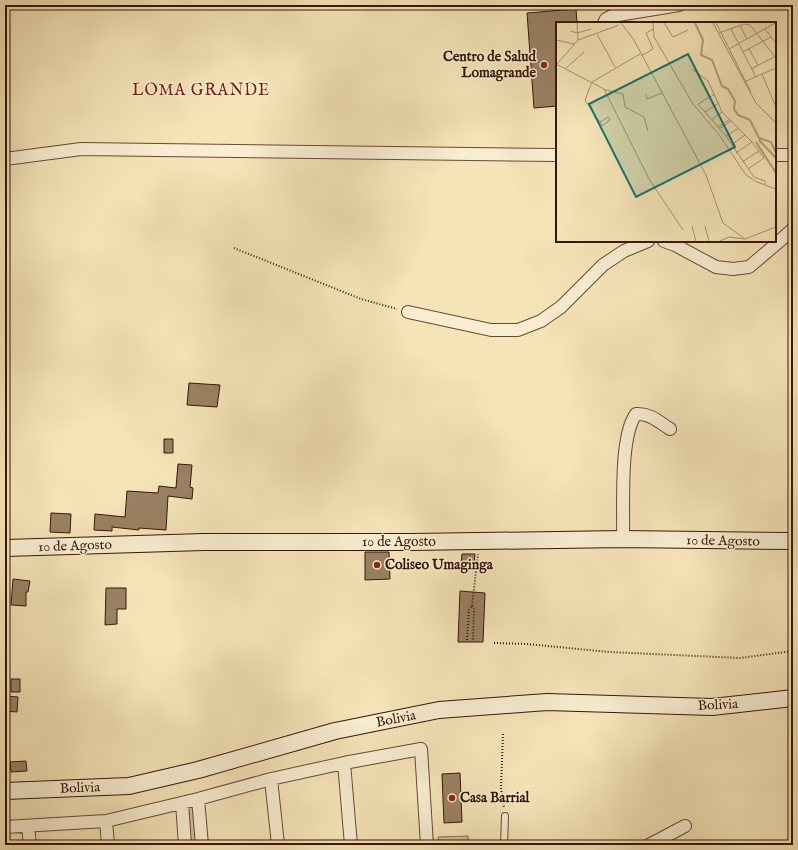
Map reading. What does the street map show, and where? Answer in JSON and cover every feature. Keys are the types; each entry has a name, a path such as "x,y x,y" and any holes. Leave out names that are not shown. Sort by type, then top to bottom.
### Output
{"street":[{"path":"604,22 606,19 612,16 640,17 679,5"},
{"path":"5,159 81,148 556,155"},
{"path":"776,155 793,155"},
{"path":"667,242 716,267 733,269 749,267 776,245 793,228"},
{"path":"408,312 491,330 518,330 541,321 561,307 603,265 624,251 646,242"},
{"path":"623,540 624,458 630,426 636,414 643,413 670,429"},
{"name":"10 de Agosto","path":"5,548 204,542 623,540 793,541"},
{"name":"Bolivia","path":"5,791 129,786 198,770 335,730 439,710 547,702 712,707 793,698"},
{"path":"5,827 106,822 271,779 344,763 421,749 427,845"},
{"path":"344,763 351,845"},
{"path":"271,779 278,845"},
{"path":"198,799 202,845"},
{"path":"182,802 185,845"},
{"path":"106,822 108,845"},
{"path":"28,826 30,845"},
{"path":"649,845 685,826"}],"lane":[{"path":"504,845 506,816"}],"path":[{"path":"234,248 361,299 408,312"},
{"path":"474,640 474,609 472,606 479,541"},
{"path":"467,640 469,609 472,606"},
{"path":"494,643 609,652 740,658 793,651"},
{"path":"503,734 501,788 506,816"}],"shaded area":[{"path":"194,807 197,845 189,845 186,808"},
{"path":"468,836 469,845 439,845 438,837"}],"building":[{"name":"Centro de Salud Lomagrande","path":"576,9 577,22 556,22 556,106 534,108 527,13"},
{"path":"189,383 220,385 217,407 187,405"},
{"path":"164,439 173,439 173,453 164,453"},
{"path":"178,464 192,465 190,487 193,488 192,499 168,496 166,530 139,528 139,530 112,527 112,531 94,530 95,514 125,517 127,491 158,493 159,486 176,488"},
{"path":"51,513 71,514 70,533 50,532"},
{"name":"Coliseo Umaginga","path":"365,552 389,552 390,579 365,580"},
{"path":"462,554 475,554 474,564 461,563"},
{"path":"13,579 30,581 28,592 26,592 26,606 11,605"},
{"path":"106,588 126,588 126,609 117,609 117,624 105,625"},
{"path":"460,591 485,593 483,642 458,642"},
{"path":"11,679 20,679 20,692 11,692"},
{"path":"6,696 18,697 17,712 5,711"},
{"path":"26,761 27,771 11,772 10,762"},
{"name":"Casa Barrial","path":"460,773 462,822 444,823 442,774"}],"place":[{"name":"Centro de Salud Lomagrande","path":"544,65"},
{"name":"Coliseo Umaginga","path":"377,565"},
{"name":"Casa Barrial","path":"452,798"}],"district":[{"name":"LOMA GRANDE","path":"201,91"}]}
